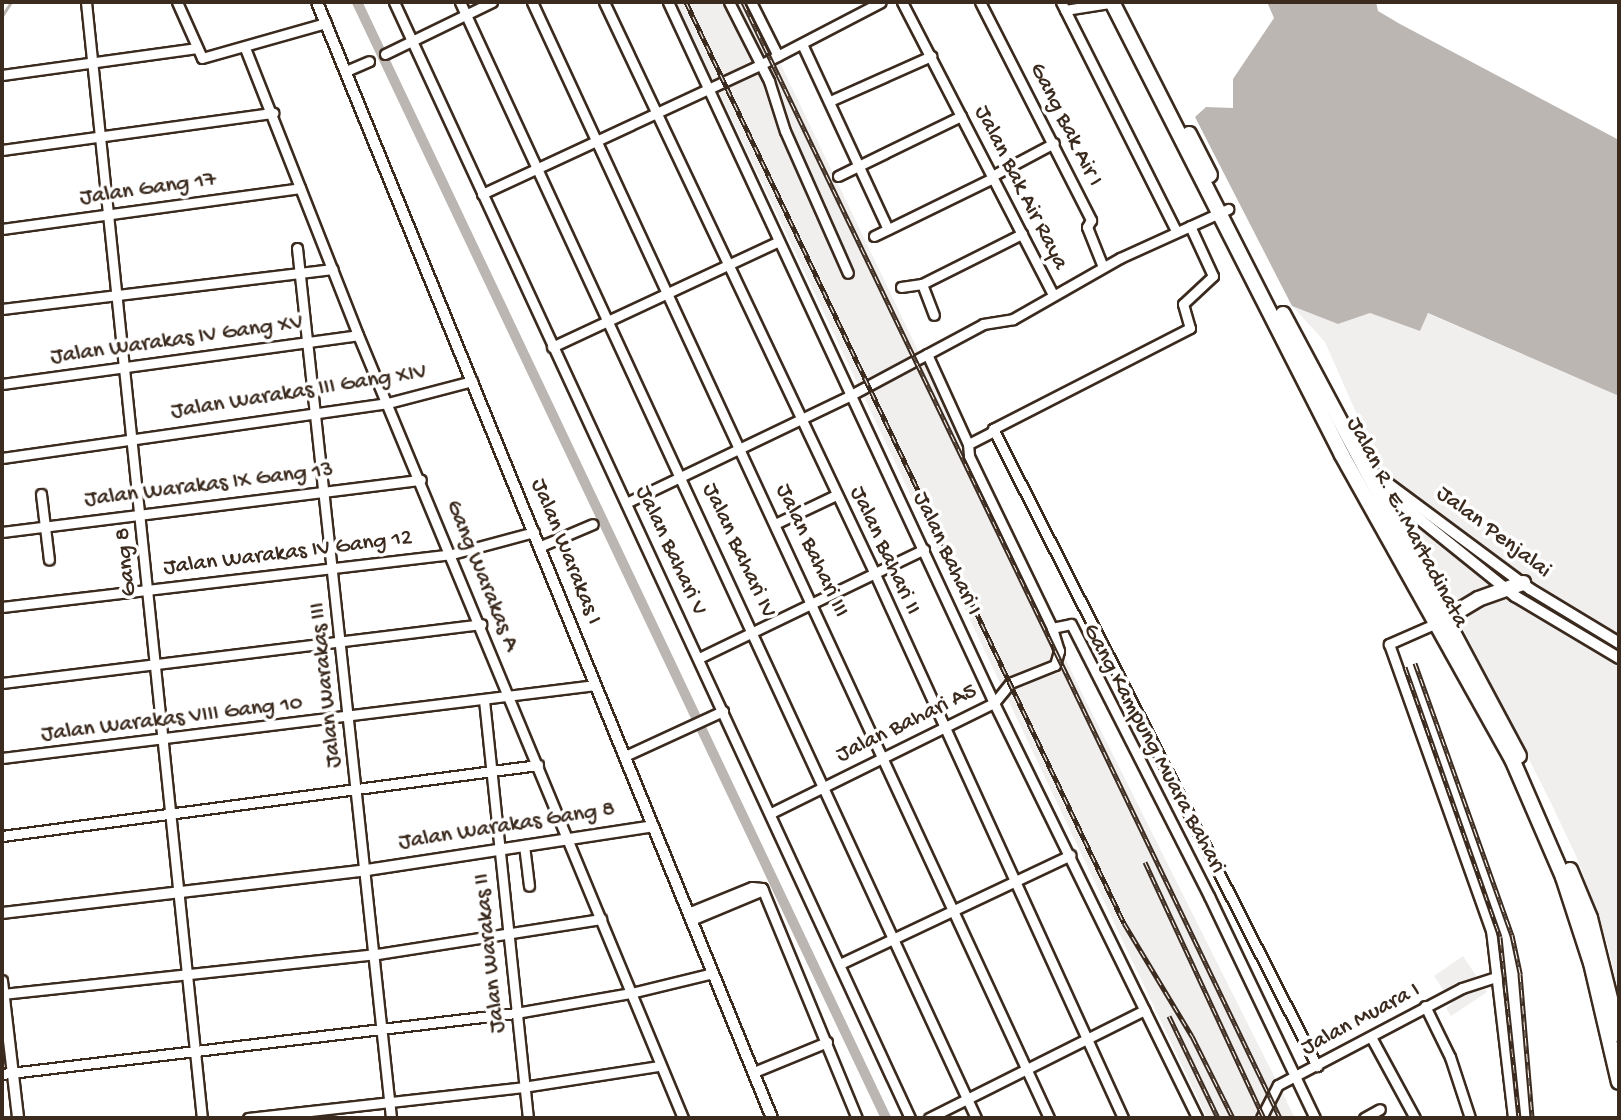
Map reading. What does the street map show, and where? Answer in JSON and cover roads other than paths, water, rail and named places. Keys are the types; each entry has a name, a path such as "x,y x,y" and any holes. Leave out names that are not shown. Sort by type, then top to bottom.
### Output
{"highway":[{"name":"Jalan R. E. Martadinata","path":"1115,2 1352,463 1440,621 1501,717 1552,824 1590,918 1619,1034"},
{"name":"Jalan R. E. Martadinata","path":"1224,210 1352,463 1370,480 1512,760 1563,877 1591,963 1619,1082"},
{"path":"1440,621 1478,598 1523,583"}],"street":[{"name":"Gang 8","path":"86,2 115,297 158,666 202,1118"},
{"path":"177,2 199,56 206,58 326,23"},
{"name":"Jalan Warakas I","path":"317,2 772,1118"},
{"name":"Jalan Bahari V","path":"394,2 910,1118"},
{"name":"Jalan Bahari IV","path":"460,2 897,939 976,1118"},
{"path":"385,54 492,2"},
{"name":"Jalan Bahari III","path":"532,2 742,447 1049,1118"},
{"name":"Jalan Bahari II","path":"604,2 874,572 1084,1040 1123,1118"},
{"name":"Jalan Bahari I","path":"668,2 849,396 1197,1118"},
{"path":"729,2 760,65 785,131 848,273"},
{"path":"751,2 778,56"},
{"path":"482,194 597,138 760,65 881,2"},
{"name":"Jalan Bak Air Raya","path":"902,2 1053,294 1176,231 1224,210"},
{"name":"Gang Bak Air I","path":"980,2 1091,220 1087,227 1103,267"},
{"path":"1115,2 1063,6 1176,231"},
{"path":"802,44 888,229"},
{"path":"2,75 91,65 197,48"},
{"name":"Gang Warakas A","path":"245,48 273,113 358,335 452,554 659,1066 683,1118"},
{"path":"830,101 931,56"},
{"path":"346,71 369,61"},
{"path":"2,150 273,113"},
{"path":"838,176 961,116"},
{"path":"874,236 1054,143"},
{"name":"Jalan Gang 17","path":"2,229 300,188"},
{"path":"968,444 994,431 993,426 1189,330 1184,301 1212,275 1190,226"},
{"path":"901,287 922,284 1022,233"},
{"path":"552,347 777,242"},
{"name":"Jalan Warakas III","path":"298,248 377,954 391,1118"},
{"path":"2,309 333,269"},
{"path":"922,284 934,315"},
{"path":"626,503 849,396 988,322 1013,319 1053,294"},
{"name":"Jalan Warakas IV Gang XV","path":"2,384 124,370 358,335"},
{"name":"Gang Kampung Muara Bahari","path":"927,354 968,444 969,456 1052,628 1071,624 1315,1118"},
{"name":"Jalan Warakas III Gang XIV","path":"2,458 388,403 472,381"},
{"name":"Gang Kampung Muara Bahari","path":"994,431 1317,1066"},
{"name":"Jalan Penjalai","path":"1352,463 1523,583 1619,643"},
{"name":"Jalan Warakas IX Gang 13","path":"2,532 421,480"},
{"name":"Jalan Penjalai","path":"1370,480 1506,589 1560,626 1619,658"},
{"path":"41,494 49,560"},
{"path":"777,523 836,495"},
{"path":"541,546 593,524"},
{"name":"Jalan Warakas IV Gang 12","path":"2,607 150,591 334,565 452,554 534,532"},
{"path":"699,658 924,549"},
{"path":"1071,624 1087,617"},
{"path":"1440,621 1389,644 1474,875 1491,930 1513,1118"},
{"path":"2,683 158,666 481,624"},
{"name":"Jalan Bahari A5","path":"771,813 943,726 995,703 1010,683 1024,681 1059,661 1052,628"},
{"name":"Jalan Warakas VIII Gang 10","path":"2,758 350,718 596,685"},
{"name":"Jalan Warakas II","path":"484,699 528,1118"},
{"path":"625,756 712,719 723,711"},
{"path":"2,836 171,817 538,765"},
{"name":"Jalan Warakas Gang 8","path":"179,892 367,870 653,826"},
{"path":"524,845 529,886"},
{"path":"840,964 897,939 953,909 1014,885 1071,855"},
{"path":"690,917 761,888 857,1118"},
{"path":"2,913 179,892"},
{"path":"2,994 377,954 601,919"},
{"path":"7,1073 516,1013 631,993 713,973"},
{"name":"Jalan Muara I","path":"1261,1118 1278,1085 1425,1006 1498,976"},
{"path":"2,981 7,1073 18,1118"},
{"path":"1425,1006 1450,1057 1470,1118"},
{"path":"929,1118 966,1097 1144,1010"},
{"path":"1371,1037 1415,1118"},
{"path":"754,1072 827,1042"},
{"path":"248,1118 523,1087 659,1066"},
{"path":"1364,1118 1380,1109"}],"waterway":[{"path":"2,16 11,2"},
{"path":"357,2 886,1118"}],"railway":[{"path":"686,2 1124,923 1192,1036 1233,1118"},
{"path":"743,2 1280,1118"},
{"path":"1415,663 1512,935 1520,974 1532,1118"},
{"path":"1405,667 1500,937 1519,1118"},
{"path":"1145,862 1264,1118"},
{"path":"1169,1016 1218,1118"}]}
